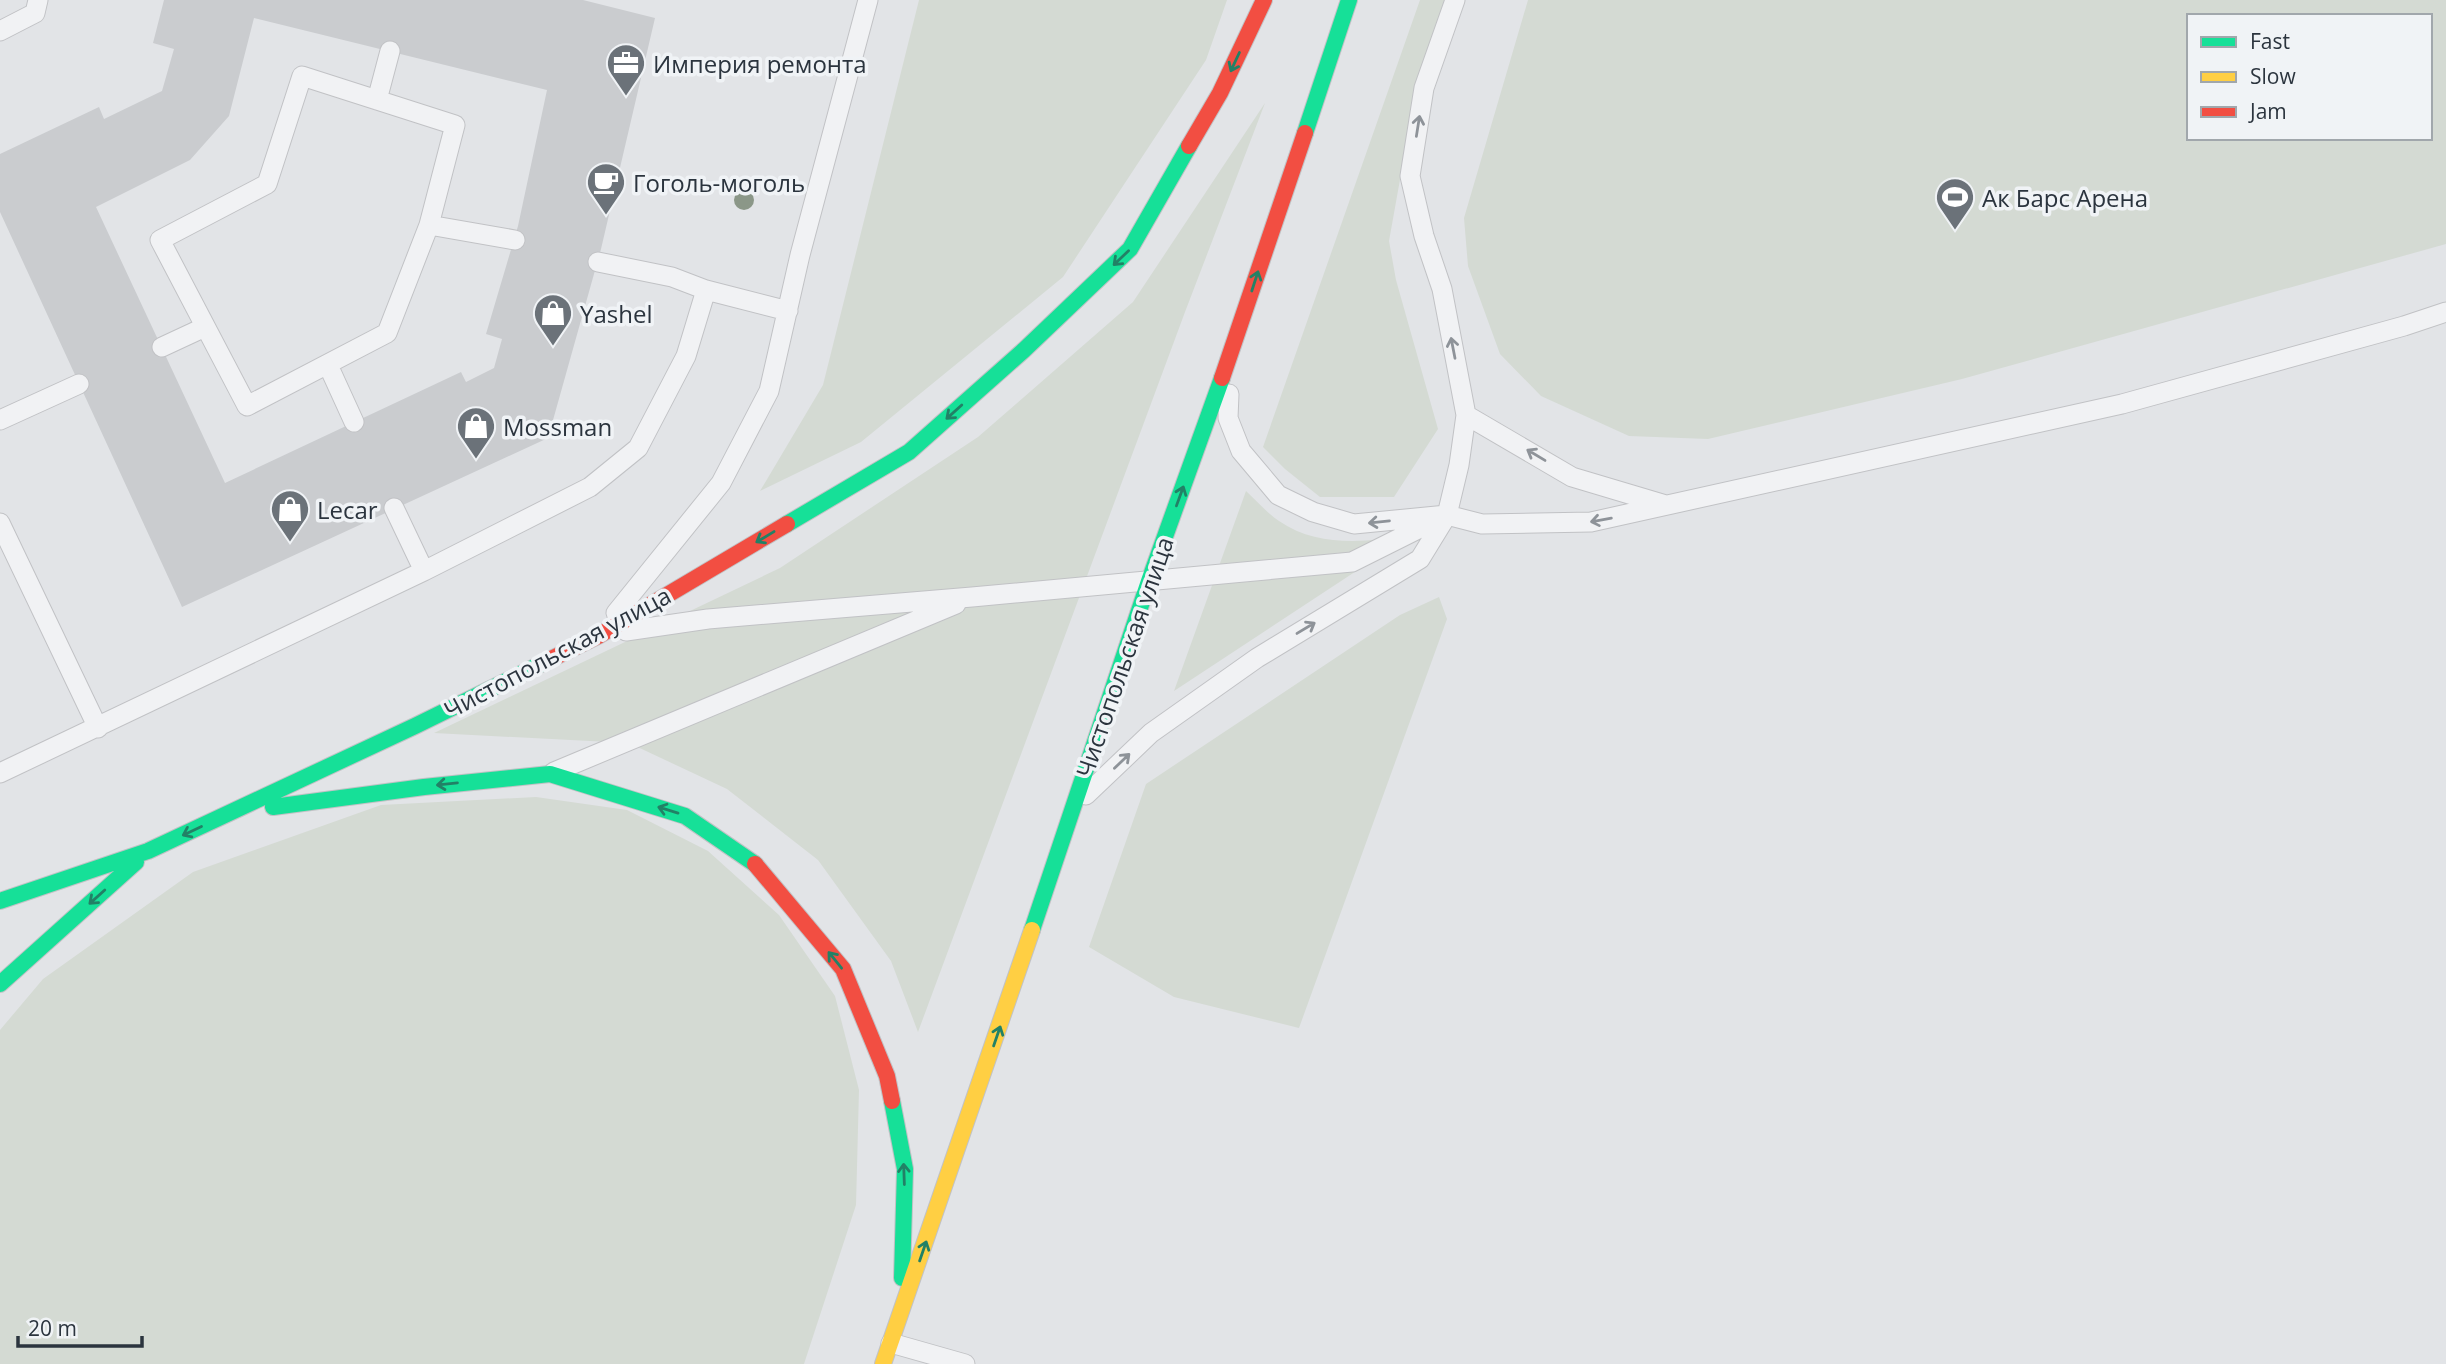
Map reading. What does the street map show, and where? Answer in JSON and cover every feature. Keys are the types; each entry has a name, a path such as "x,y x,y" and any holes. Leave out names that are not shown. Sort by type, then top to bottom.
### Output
{"main road":[{"name":"Чистопольская улица","path":"0,901 148,852 598,636 909,452 1024,350 1130,249 1220,93 1264,0"},
{"name":"Чистопольская улица","path":"883,1364 1149,581 1230,357 1349,0"},
{"name":"Чистопольская улица","path":"236,811 550,774 685,816 758,866 843,970 887,1076 905,1169 901,1316"},
{"name":"Чистопольская улица","path":"0,984 148,852"}],"lane":[{"path":"0,31 35,13 38,0"},
{"path":"598,636 722,483 769,391 800,255 868,0"},
{"path":"1072,808 1162,726 1257,658 1420,559 1447,515 1459,465 1466,415 1442,289 1424,236 1410,177 1424,88 1455,0"},
{"path":"377,100 390,51"},
{"path":"302,76 455,125 429,225 387,333 247,406 160,240 267,184 302,76"},
{"path":"429,225 515,240"},
{"path":"598,262 672,277 705,290 788,311"},
{"path":"0,773 424,571 590,487 638,448 686,356 705,290"},
{"path":"1230,357 1228,418 1241,451 1278,495 1313,512 1354,524 1447,515 1482,524 1591,522 2122,404 2446,312"},
{"path":"162,347 205,327"},
{"path":"328,365 354,422"},
{"path":"0,420 79,384"},
{"path":"1466,415 1572,477 1667,505"},
{"path":"394,508 424,571"},
{"path":"598,636 708,619 1352,562 1447,515"},
{"path":"0,523 98,728"},
{"path":"550,774 972,597"},
{"path":"891,1343 965,1364"}],"shaded area":[{"path":"919,0 1227,0 1206,60 1063,277 861,442 760,491 823,385"},
{"path":"1420,0 1446,0 1401,174 1389,241 1396,280 1438,429 1394,497 1320,497 1263,447"},
{"name":"Ак Барс Арена","path":"1528,0 2446,0 2446,244 1962,379 1708,439 1629,436 1541,396 1500,354 1468,266 1464,218"},
{"path":"1265,103 918,1032 891,961 818,860 727,789 629,743 434,733 780,568 978,437 1133,302"},
{"path":"1246,491 1279,521 1309,535 1342,541 1408,537 1174,691"},
{"path":"1439,597 1447,619 1299,1028 1174,997 1089,947 1146,784 1400,615"},
{"path":"536,797 627,810 708,851 779,915 835,996 859,1090 856,1205 804,1364 0,1364 0,1030 43,979 193,872 381,805"}],"building":[{"path":"164,0 583,0 655,18 601,249 548,438 182,607 0,212 0,154 99,107 104,119 162,91 174,49 153,43","holes":["254,18 547,90 518,226 486,334 502,339 494,368 466,382 461,372 225,483 96,207 190,160 229,116"]}],"traffic: fast":[{"path":"1305,133 1349,0"},
{"path":"787,524 909,452 1024,350 1130,249 1189,146"},
{"path":"1032,930 1149,581 1222,378"},
{"path":"0,901 148,851 545,662"},
{"path":"273,807 550,774 685,816 755,864"},
{"path":"0,984 136,862"},
{"path":"892,1101 905,1169 902,1278"}],"traffic: slow":[{"path":"883,1364 1032,930"}],"traffic: jam":[{"path":"1189,146 1220,93 1264,0"},
{"path":"1222,378 1305,133"},
{"path":"545,662 598,636 787,524"},
{"path":"755,864 843,969 887,1076 892,1101"}],"place":[{"name":"Империя ремонта","path":"626,97"},
{"name":"Гоголь-моголь","path":"606,216"},
{"name":"Ак Барс Арена","path":"1955,231"},
{"name":"Yashel","path":"553,347"},
{"name":"Mossman","path":"476,460"},
{"name":"Lecar","path":"290,543"}]}
